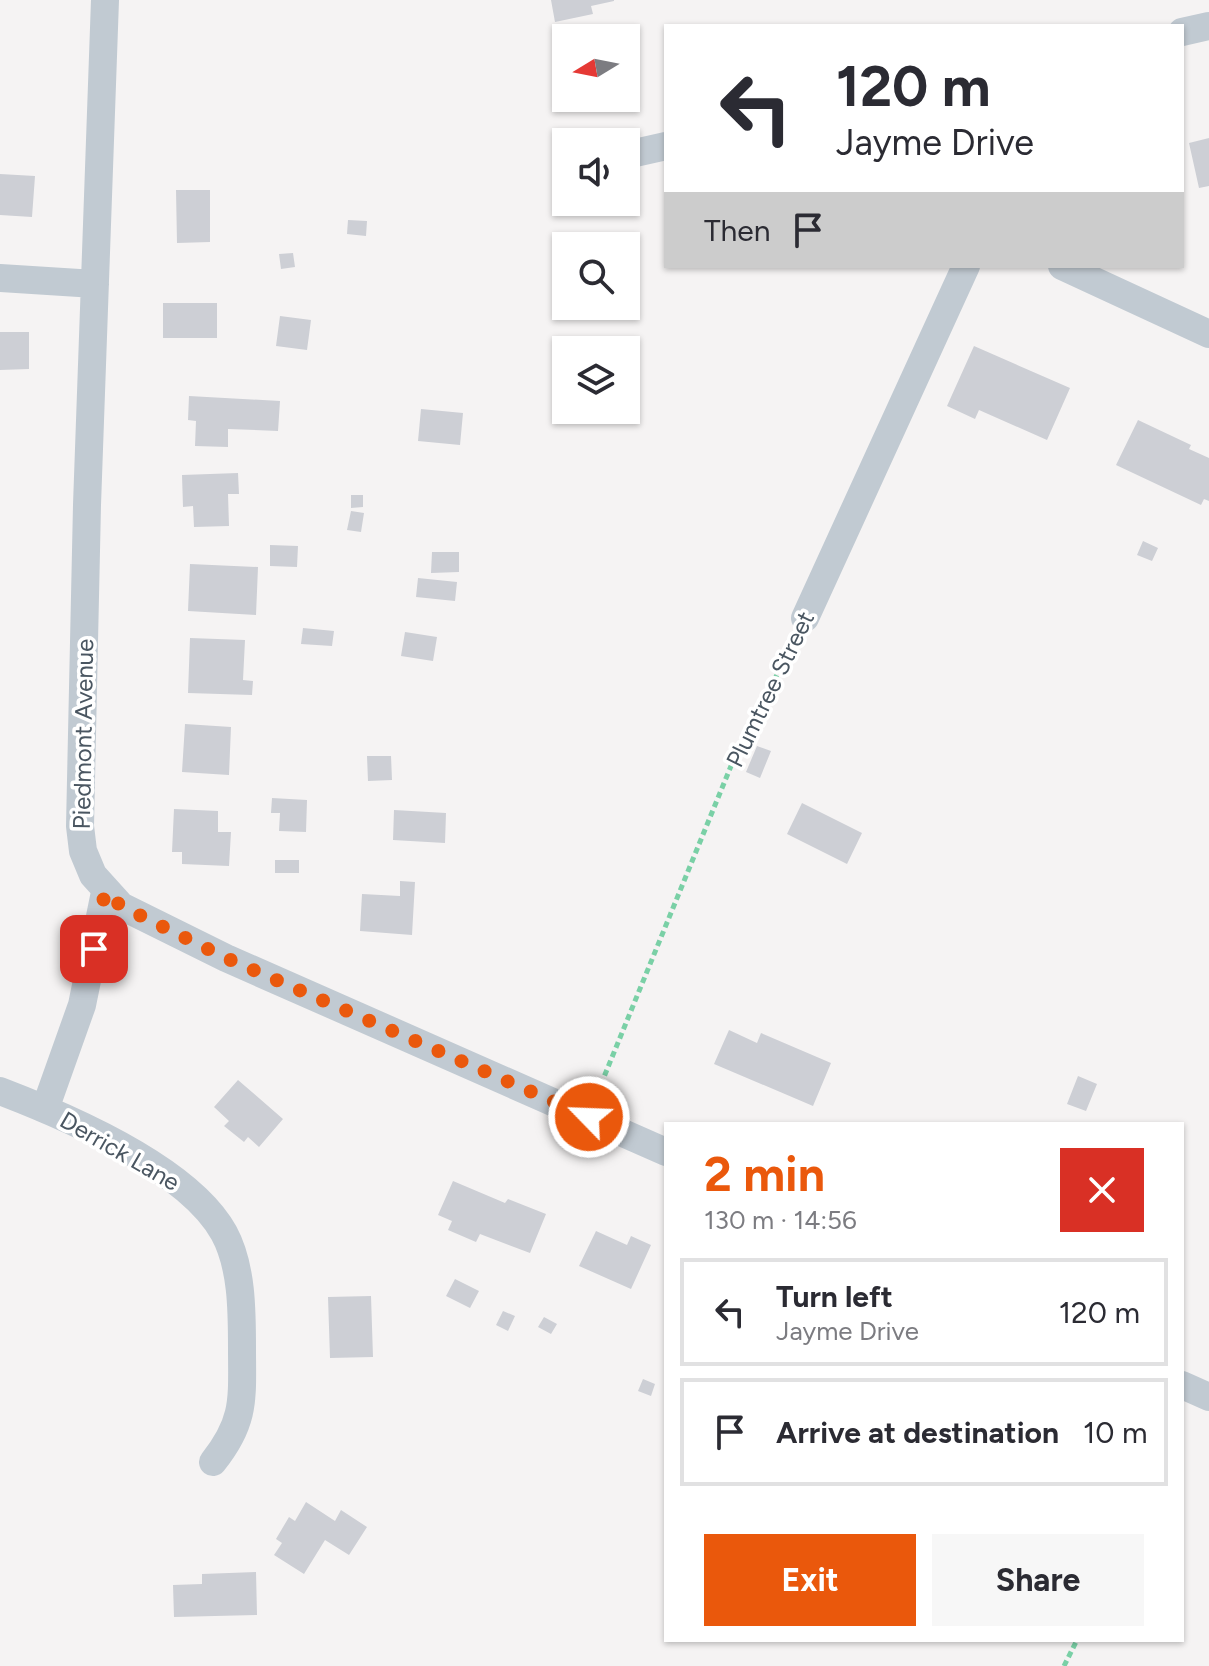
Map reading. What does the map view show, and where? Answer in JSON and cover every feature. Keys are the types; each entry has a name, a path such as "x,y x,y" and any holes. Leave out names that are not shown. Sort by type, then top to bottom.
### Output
{"street":[{"name":"Piedmont Avenue","path":"105,0 80,826 83,851 93,875 105,892 121,906 226,958 664,1151"},
{"path":"1184,32 1209,26"},
{"path":"640,152 664,146"},
{"name":"Plumtree Street","path":"805,618 965,268"},
{"path":"1066,268 1209,334"},
{"path":"0,278 95,284"},
{"path":"45,1109 82,1005 105,892"},
{"name":"Derrick Lane","path":"0,1091 45,1109 168,1173 200,1201 225,1234 242,1306 242,1404 233,1437 213,1462"},
{"path":"1184,1386 1209,1397"}],"path":[{"name":"Plumtree Street","path":"589,1117 608,1063 731,766 805,618"},
{"path":"1064,1666 1076,1642"}],"building":[{"path":"551,0 614,1 591,6 593,14 555,22"},
{"path":"1209,138 1209,186 1199,188 1189,143"},
{"path":"0,174 35,176 32,217 0,215"},
{"path":"176,190 210,190 210,242 177,243"},
{"path":"348,220 367,221 366,236 347,234"},
{"path":"293,253 295,267 281,269 279,254"},
{"path":"163,303 217,303 217,338 163,338"},
{"path":"280,316 311,320 307,350 276,346"},
{"path":"0,332 29,332 29,369 0,370"},
{"path":"974,346 1070,388 1047,440 979,410 975,419 947,406"},
{"path":"189,396 280,401 278,431 228,429 228,447 195,446 196,421 188,420"},
{"path":"421,409 463,413 460,445 418,441"},
{"path":"1138,420 1191,445 1189,449 1209,458 1209,501 1204,499 1201,505 1116,465"},
{"path":"238,473 239,494 228,494 229,526 194,527 193,506 183,507 182,475"},
{"path":"351,495 363,495 363,507 351,508"},
{"path":"351,511 364,513 361,532 347,530"},
{"path":"1143,541 1158,548 1152,561 1137,555"},
{"path":"270,545 298,546 297,567 270,566"},
{"path":"432,552 459,552 459,572 431,573"},
{"path":"190,564 258,567 256,615 188,611"},
{"path":"418,578 457,582 455,601 416,597"},
{"path":"303,628 334,631 332,646 301,644"},
{"path":"405,632 437,637 433,661 401,656"},
{"path":"190,638 245,640 243,680 253,681 252,695 188,693"},
{"path":"185,724 231,727 229,775 182,772"},
{"path":"757,746 771,751 760,778 746,772"},
{"path":"367,756 391,756 392,780 368,781"},
{"path":"272,798 307,800 306,832 279,831 280,813 271,813"},
{"path":"802,803 862,833 847,864 787,834"},
{"path":"174,809 218,811 218,832 231,832 229,866 182,864 182,852 172,852"},
{"path":"394,810 446,813 445,843 393,840"},
{"path":"275,860 299,860 299,873 275,873"},
{"path":"400,881 415,882 412,935 360,931 362,894 400,896"},
{"path":"729,1030 757,1043 761,1033 831,1063 813,1106 714,1064"},
{"path":"1078,1076 1097,1084 1086,1111 1067,1104"},
{"path":"238,1080 283,1119 259,1147 248,1137 244,1142 224,1126 229,1121 214,1107"},
{"path":"453,1181 505,1203 508,1199 546,1214 530,1253 480,1234 476,1242 448,1230 452,1221 438,1215"},
{"path":"596,1231 627,1245 631,1236 651,1245 631,1289 579,1266"},
{"path":"455,1279 479,1291 470,1308 446,1296"},
{"path":"371,1296 373,1357 330,1358 328,1297"},
{"path":"503,1311 515,1316 508,1331 496,1325"},
{"path":"544,1317 557,1324 551,1334 538,1327"},
{"path":"643,1379 655,1384 651,1396 638,1391"},
{"path":"306,1502 335,1521 341,1510 367,1527 349,1555 325,1540 304,1574 274,1555 282,1543 276,1539 289,1517 295,1521"},
{"path":"256,1572 257,1615 174,1617 173,1585 202,1584 202,1574"}],"route":[{"path":"94,949 105,892 121,906 226,958 589,1117"}]}
